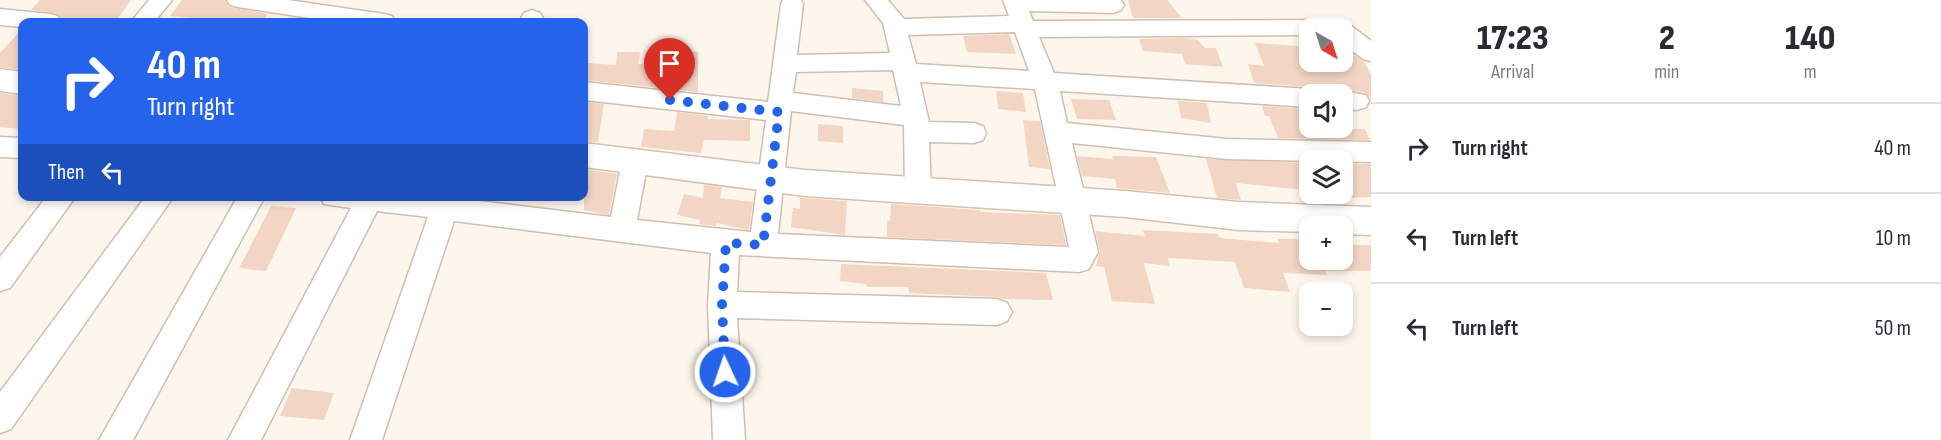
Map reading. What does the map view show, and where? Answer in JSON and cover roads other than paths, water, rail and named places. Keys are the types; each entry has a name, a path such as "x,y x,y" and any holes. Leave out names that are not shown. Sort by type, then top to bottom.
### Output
{"street":[{"path":"5,23 32,0"},
{"path":"145,18 161,0"},
{"path":"238,0 276,9 351,18"},
{"path":"876,0 893,19 896,27 916,123 918,191"},
{"path":"763,245 792,4"},
{"path":"896,27 1113,5"},
{"path":"1019,14 1299,26"},
{"path":"387,201 726,243 1079,260 1084,252 1044,80 1019,14"},
{"path":"1353,40 1371,53"},
{"path":"785,64 904,67 1044,80 1299,97"},
{"path":"0,80 18,82"},
{"path":"588,91 779,106 916,123 928,132 974,134"},
{"path":"1056,132 1227,149 1371,152"},
{"path":"0,147 18,148"},
{"path":"588,156 772,178 918,191 1071,201 1239,216 1371,221"},
{"path":"622,230 635,162"},
{"path":"0,279 59,201"},
{"path":"0,418 157,201"},
{"path":"115,440 249,201"},
{"path":"244,440 369,201"},
{"path":"366,440 445,208"},
{"path":"726,243 722,305 729,440"},
{"path":"722,305 997,312"}]}
